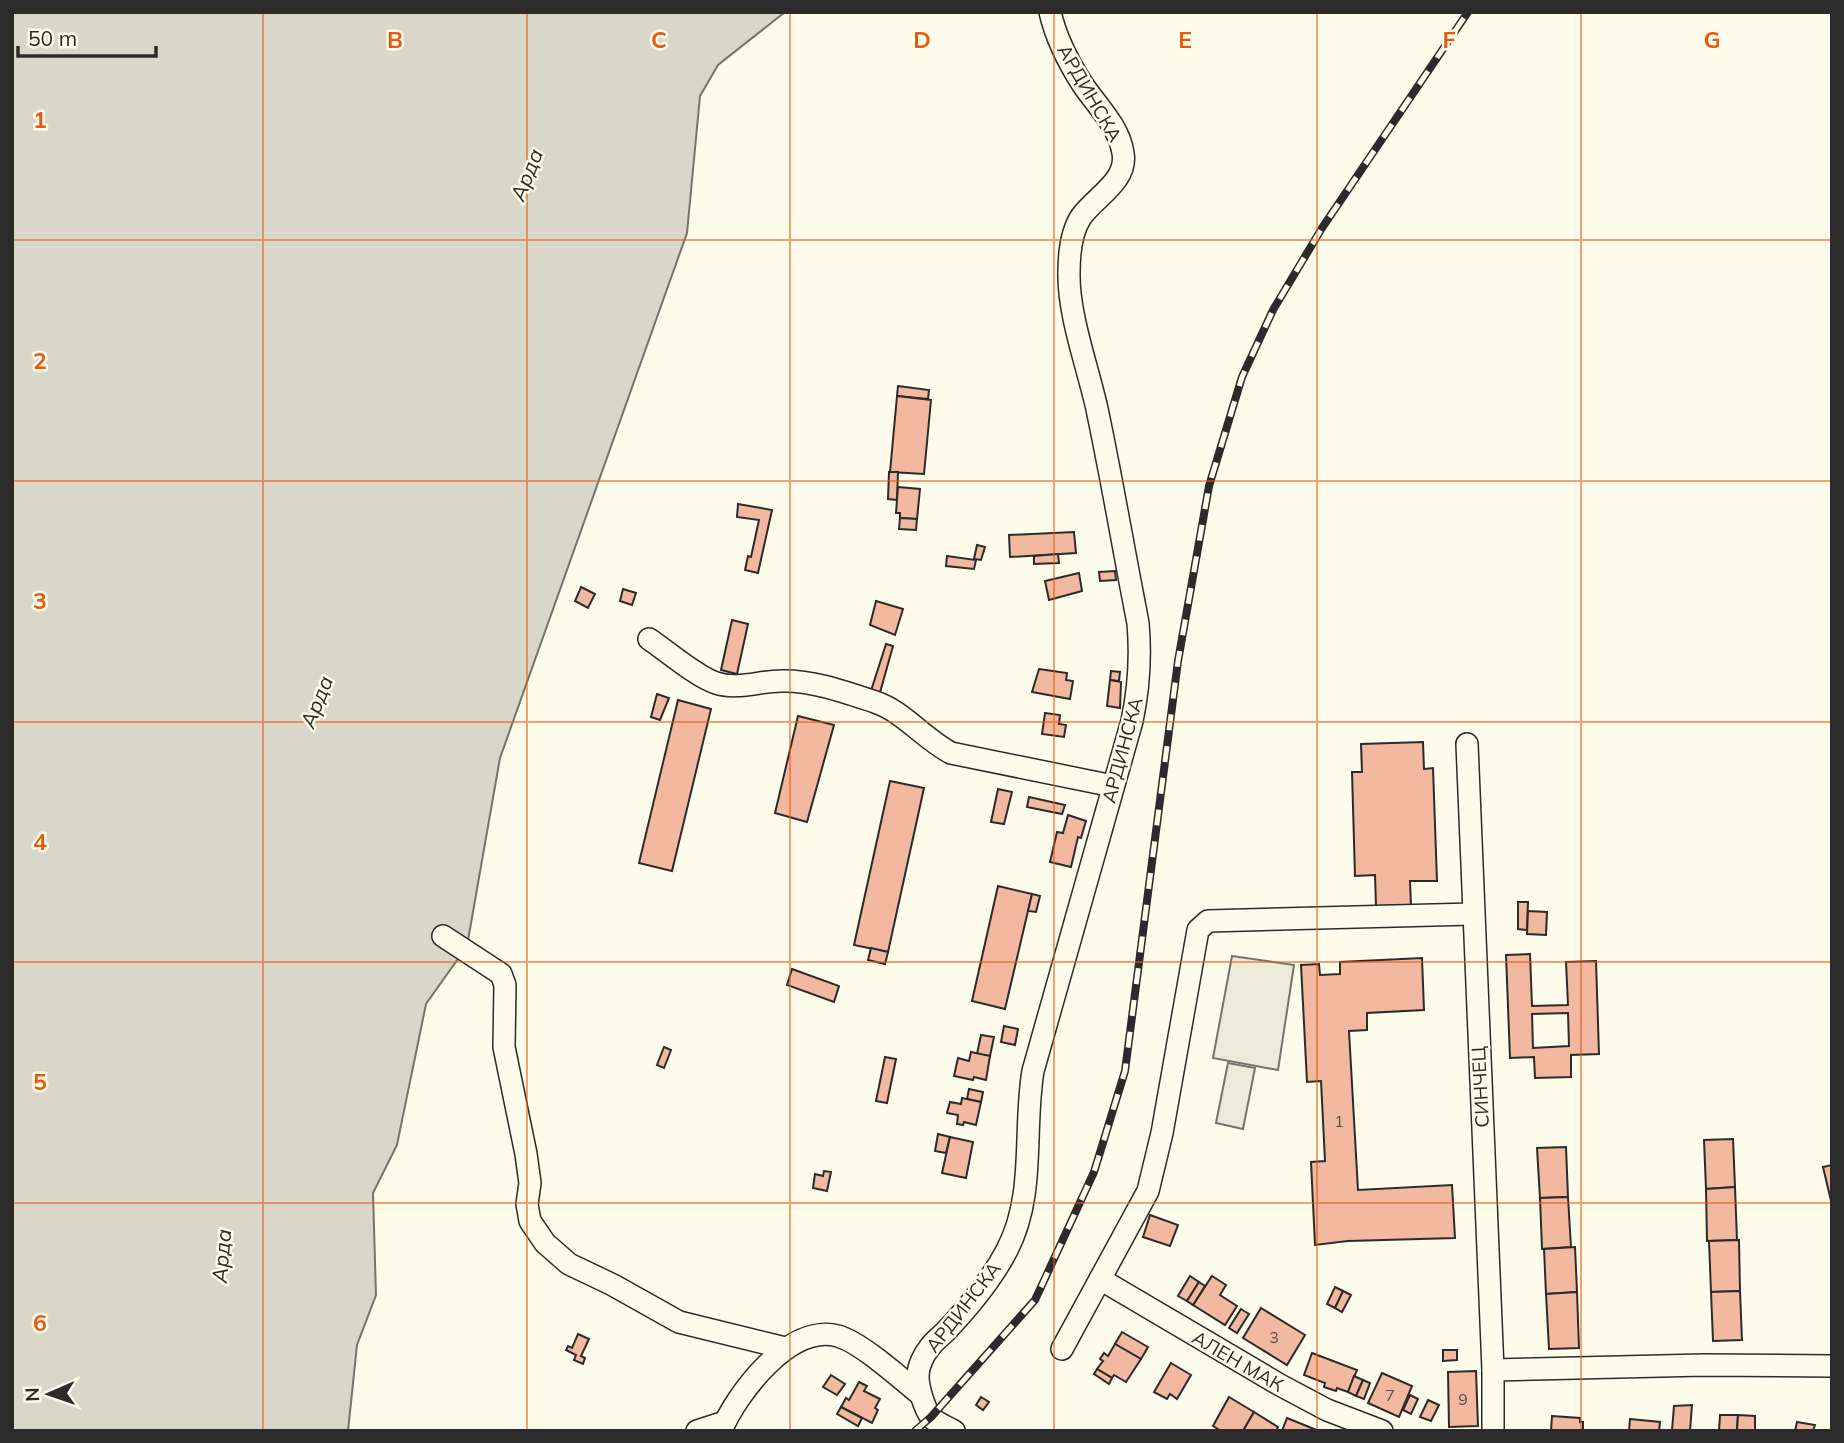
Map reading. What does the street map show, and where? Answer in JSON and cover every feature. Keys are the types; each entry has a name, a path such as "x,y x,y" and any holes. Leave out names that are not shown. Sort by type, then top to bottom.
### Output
{"street":[{"name":"АРДИНСКА","path":"921,1395 918,1377 921,1361 1007,1250 1023,1208 1028,1100 1033,1071 1132,721 1139,685 1138,624 1068,276 1074,233 1080,219 1116,181 1123,167 1124,155 1113,127 1081,83 1063,51 1050,12"},
{"path":"649,639 717,683 736,685 803,682 879,703 893,710 933,743 951,752 1113,786"},
{"name":"СИНЧЕЦ","path":"1467,744 1493,1370 1493,1431"},
{"path":"1062,1349 1148,1191 1162,1133 1198,930 1208,921 1472,914"},
{"path":"443,936 501,974 505,985 504,1046 526,1154 530,1183 527,1204 530,1221 545,1243 569,1264 679,1322 785,1348"},
{"name":"АЛЕН МАК","path":"1100,1279 1280,1385 1327,1410 1382,1431"},
{"path":"696,1431 723,1426 752,1382 785,1348 816,1336 838,1336 859,1348 921,1395 931,1417 954,1431"},
{"path":"1493,1370 1703,1365 1832,1366"}],"shaded area":[{"path":"1232,956 1294,965 1278,1070 1213,1058"},
{"path":"1228,1063 1255,1068 1243,1129 1216,1123"}],"water":[{"name":"Арда","path":"12,12 785,12 718,65 700,96 687,233 500,758 467,946 426,1004 397,1145 373,1193 376,1295 357,1345 348,1431 12,1431"}],"building":[{"path":"898,386 929,390 928,399 897,396"},
{"path":"897,396 931,400 924,474 890,472"},
{"path":"889,472 898,472 897,500 888,499"},
{"path":"898,487 920,489 917,519 900,518 900,513 896,513"},
{"path":"738,504 772,510 758,573 745,570 748,556 751,557 759,520 737,517"},
{"path":"900,518 917,519 916,530 899,529"},
{"path":"1074,532 1076,553 1010,557 1009,535"},
{"path":"977,545 985,547 981,560 974,559"},
{"path":"1058,554 1059,563 1034,564 1034,556"},
{"path":"947,556 976,560 974,569 946,566"},
{"path":"1115,571 1116,580 1100,581 1099,572"},
{"path":"1079,573 1082,591 1049,600 1045,581"},
{"path":"581,587 595,594 588,608 575,601"},
{"path":"623,589 636,593 632,605 620,601"},
{"path":"876,601 903,609 895,635 870,625"},
{"path":"732,620 748,624 737,674 721,670"},
{"path":"886,644 893,646 879,696 870,694"},
{"path":"1039,669 1067,673 1066,680 1073,681 1070,699 1032,692"},
{"path":"1111,671 1120,672 1119,681 1110,680"},
{"path":"1110,680 1121,682 1120,708 1107,706"},
{"path":"657,694 669,698 660,720 651,717"},
{"path":"678,700 711,709 672,871 639,863"},
{"path":"1045,713 1060,715 1059,724 1066,725 1064,737 1042,734"},
{"path":"798,716 834,725 807,822 775,813"},
{"path":"1423,742 1424,769 1433,768 1437,881 1410,881 1411,905 1376,906 1375,875 1355,876 1352,772 1362,772 1361,744"},
{"path":"890,781 924,788 888,952 854,945"},
{"path":"998,789 1012,792 1004,824 991,822"},
{"path":"1029,797 1065,805 1062,814 1027,807"},
{"path":"1068,815 1086,821 1081,838 1078,837 1071,867 1050,862 1057,832 1063,833"},
{"path":"998,886 1032,894 1005,1009 972,1001"},
{"path":"1032,894 1040,896 1036,912 1028,911"},
{"path":"1518,902 1528,902 1527,930 1518,929"},
{"path":"1528,911 1547,912 1546,935 1527,934"},
{"path":"871,948 888,952 885,964 868,960"},
{"path":"1530,954 1532,1006 1568,1005 1566,962 1596,961 1599,1054 1571,1055 1571,1077 1535,1078 1534,1057 1510,1058 1506,955","holes":["1568,1013 1569,1046 1533,1048 1532,1014"]},
{"path":"1422,958 1424,1010 1367,1013 1367,1030 1349,1031 1358,1190 1452,1185 1455,1238 1348,1241 1315,1245 1311,1162 1325,1161 1321,1081 1307,1082 1301,965 1319,964 1320,975 1340,974 1340,962"},
{"path":"792,969 839,986 834,1002 787,985"},
{"path":"1004,1026 1018,1029 1015,1045 1001,1042"},
{"path":"981,1035 994,1037 990,1056 977,1054"},
{"path":"664,1047 671,1050 664,1068 657,1065"},
{"path":"971,1052 990,1056 986,1080 954,1076 958,1058 969,1061"},
{"path":"885,1057 896,1059 887,1103 876,1101"},
{"path":"969,1089 983,1092 981,1102 967,1099"},
{"path":"962,1098 981,1102 976,1125 964,1122 963,1125 957,1124 958,1115 947,1113 950,1102 961,1104"},
{"path":"938,1134 950,1137 946,1153 935,1151"},
{"path":"950,1137 973,1142 966,1178 942,1173"},
{"path":"1733,1139 1735,1187 1706,1189 1704,1140"},
{"path":"1566,1147 1568,1197 1540,1198 1537,1148"},
{"path":"1832,1165 1832,1205 1823,1167"},
{"path":"824,1171 831,1172 827,1191 813,1188 815,1174 823,1176"},
{"path":"1735,1187 1737,1240 1707,1241 1706,1189"},
{"path":"1568,1197 1571,1247 1542,1249 1540,1198"},
{"path":"1150,1215 1178,1225 1170,1246 1143,1237"},
{"path":"1739,1240 1740,1291 1711,1292 1709,1241"},
{"path":"1575,1247 1577,1292 1546,1294 1544,1249"},
{"path":"1190,1276 1199,1282 1187,1301 1178,1296"},
{"path":"1212,1276 1226,1285 1220,1295 1237,1306 1225,1325 1193,1305"},
{"path":"1199,1282 1205,1286 1193,1305 1187,1301"},
{"path":"1335,1287 1343,1291 1335,1308 1327,1304"},
{"path":"1343,1291 1351,1295 1342,1312 1335,1308"},
{"path":"1740,1291 1742,1340 1713,1341 1711,1292"},
{"path":"1577,1292 1579,1348 1549,1349 1546,1294"},
{"path":"1261,1308 1305,1335 1287,1365 1243,1338"},
{"path":"1241,1309 1249,1314 1237,1333 1229,1328"},
{"path":"1122,1332 1148,1347 1141,1359 1115,1344"},
{"path":"578,1334 589,1339 581,1356 585,1358 583,1364 574,1360 576,1355 566,1350 568,1346 572,1348"},
{"path":"1115,1344 1141,1359 1126,1382 1097,1369 1103,1361 1100,1359 1104,1353 1108,1356"},
{"path":"1443,1350 1457,1350 1457,1360 1443,1361"},
{"path":"1312,1353 1357,1370 1348,1392 1324,1387 1325,1383 1304,1375"},
{"path":"1171,1363 1191,1375 1177,1399 1170,1394 1167,1399 1154,1392"},
{"path":"1097,1369 1112,1378 1109,1384 1094,1374"},
{"path":"1476,1371 1478,1426 1449,1427 1448,1372"},
{"path":"1382,1373 1412,1386 1399,1417 1368,1403"},
{"path":"831,1375 845,1384 837,1395 823,1387"},
{"path":"1354,1376 1363,1380 1356,1396 1348,1392"},
{"path":"1363,1380 1370,1383 1364,1399 1356,1396"},
{"path":"859,1382 867,1386 864,1391 880,1399 872,1423 841,1407 846,1398 849,1400"},
{"path":"1410,1395 1418,1399 1411,1414 1403,1410"},
{"path":"981,1397 989,1402 983,1410 976,1405"},
{"path":"1229,1397 1254,1412 1243,1431 1221,1431 1213,1426"},
{"path":"1428,1400 1439,1405 1431,1421 1420,1417"},
{"path":"1692,1405 1690,1431 1672,1430 1674,1406"},
{"path":"841,1407 862,1418 858,1426 837,1414"},
{"path":"1254,1412 1278,1427 1276,1431 1243,1431"},
{"path":"1720,1415 1738,1415 1737,1431 1719,1431"},
{"path":"1738,1415 1755,1416 1755,1431 1737,1431"},
{"path":"1552,1416 1580,1418 1583,1431 1551,1431"},
{"path":"1287,1418 1319,1431 1282,1431"},
{"path":"1630,1419 1660,1422 1659,1431 1629,1431"},
{"path":"1797,1422 1815,1425 1813,1431 1795,1431"}],"railway":[{"path":"915,1431 931,1417 1035,1300 1094,1172 1125,1071 1178,661 1209,486 1242,377 1273,310 1322,228 1468,12"}]}
